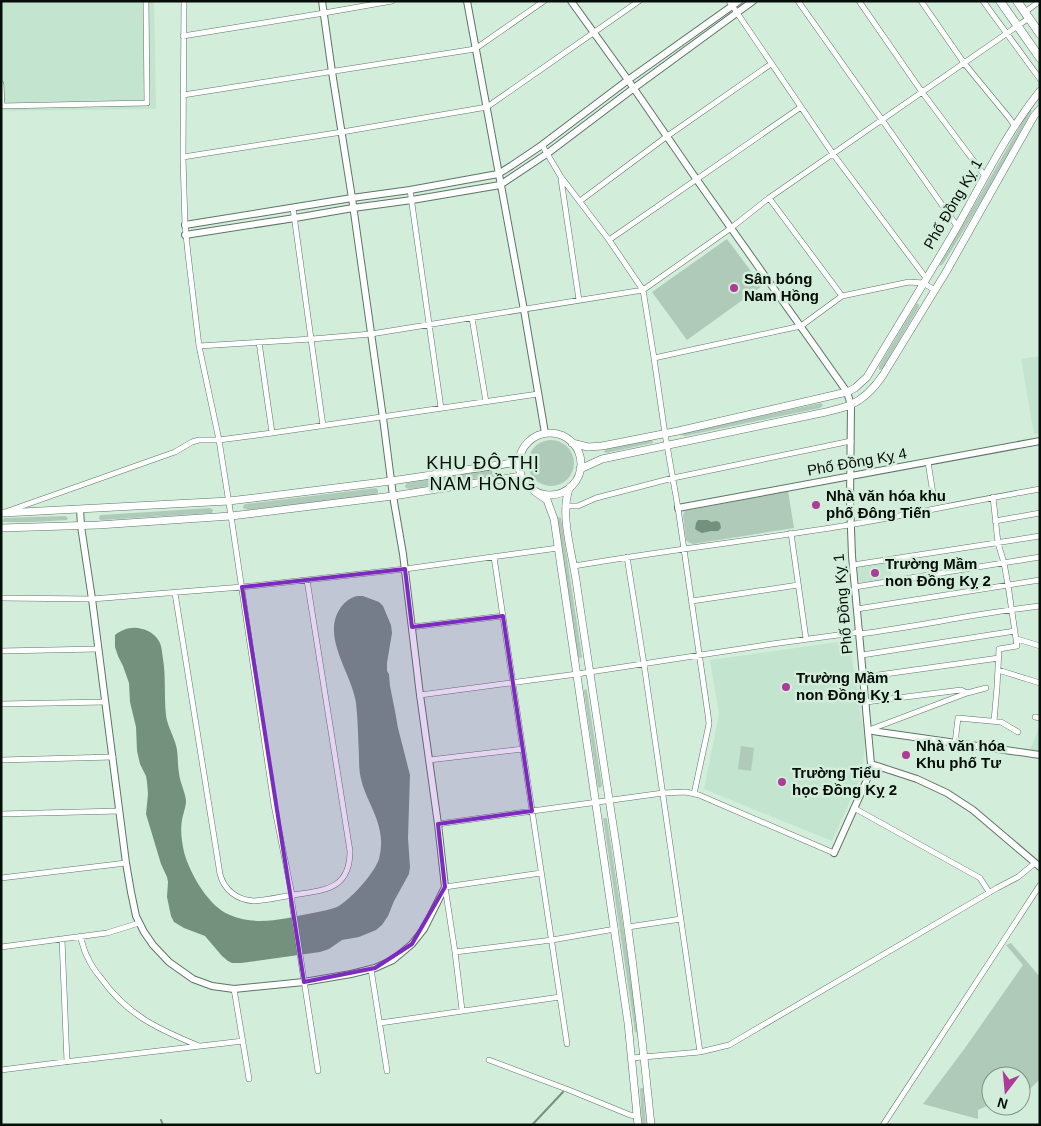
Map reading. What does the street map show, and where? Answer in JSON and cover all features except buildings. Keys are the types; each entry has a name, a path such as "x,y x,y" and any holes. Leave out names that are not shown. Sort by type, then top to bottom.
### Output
{"main road":[{"path":"1000,1 1040,58"},
{"path":"1017,1 1040,34"},
{"name":"Phố Đồng Kỵ 1","path":"847,392 855,388 867,377 985,176 1028,106 1040,91"},
{"name":"Phố Đồng Kỵ 1","path":"851,405 867,394 878,383 935,290 1034,116 1040,109"},
{"path":"572,443 583,447 601,446 665,434 847,392"},
{"path":"580,469 604,459 851,405"},
{"path":"534,491 551,495 561,493 577,479 580,469 580,457 567,438 552,433 545,433 534,437 526,444 520,454 519,469 526,484 534,491 545,498 554,519 615,929 632,1058 638,1125"},
{"path":"2,513 229,501 391,481 519,462"},
{"path":"1,528 81,526 231,516 393,496 521,476"},
{"path":"570,487 565,506 566,521 628,926 652,1125"}],"street":[{"path":"1,84 1,106 148,103 146,1"},
{"path":"184,1 183,157 185,235 199,346 219,440 274,805 292,895 318,1071"},
{"path":"322,1 405,569 462,1010"},
{"path":"183,36 392,1"},
{"path":"467,1 545,433"},
{"path":"183,95 475,49 544,1"},
{"path":"572,1 847,392"},
{"path":"183,157 487,107 639,1"},
{"path":"185,225 410,190 498,174 542,145 730,4 739,1"},
{"path":"185,235 500,185 548,153 753,1"},
{"path":"798,1 957,226"},
{"path":"859,1 922,92 985,176"},
{"path":"921,1 964,62 1015,127"},
{"path":"983,1 1040,79"},
{"path":"199,346 371,334 643,290 769,198 1018,26 1040,1"},
{"path":"730,4 833,154 924,281 935,290"},
{"path":"580,201 666,137 771,64"},
{"path":"610,240 802,107"},
{"path":"542,145 561,177 610,240 643,290 678,508 709,724 694,794"},
{"path":"561,177 579,300"},
{"path":"410,190 441,408"},
{"path":"769,198 842,296"},
{"path":"293,208 323,426"},
{"path":"654,358 801,326 842,296 909,282 924,281"},
{"path":"472,318 486,402"},
{"path":"258,342 272,433"},
{"name":"Phố Đồng Kỵ 1","path":"834,853 866,782 872,764 853,565 850,475 851,405 847,392"},
{"path":"2,513 175,452 199,440 219,440 383,418 538,394"},
{"path":"565,506 578,506 596,498 673,478 851,441"},
{"name":"Phố Đồng Kỵ 4","path":"678,508 1040,441"},
{"path":"928,462 934,500"},
{"path":"574,566 851,524 1040,489"},
{"path":"993,498 998,543 1004,563 1017,646 999,649 994,721"},
{"path":"80,509 131,892 139,923 146,936 162,956 202,983 234,989 304,982 351,974 393,960 412,944 424,928 445,887"},
{"path":"995,521 1040,513"},
{"path":"791,533 806,639"},
{"path":"853,565 1040,536"},
{"path":"1,598 92,599 176,593 405,569 558,548"},
{"path":"494,557 567,1044"},
{"path":"627,557 700,1052"},
{"path":"855,587 1040,557"},
{"path":"176,593 221,879 226,888 233,894 249,901 261,901 325,890 339,881 346,873 350,858 307,580"},
{"path":"857,609 1040,580"},
{"path":"692,601 798,585"},
{"path":"420,695 577,674 806,639 906,628 1040,606"},
{"path":"412,627 503,616"},
{"path":"862,655 1015,631"},
{"path":"1016,639 1040,646"},
{"path":"1,652 98,650"},
{"path":"864,677 999,658"},
{"path":"998,670 1040,682"},
{"path":"868,730 967,693 986,688"},
{"path":"866,702 961,690 967,693"},
{"path":"1,704 105,702"},
{"path":"955,743 958,718 1001,722 1018,732"},
{"path":"868,730 1040,755"},
{"path":"429,760 523,748"},
{"path":"1,760 112,757"},
{"path":"632,1058 700,1052 729,1045 1037,865 973,810 947,793 872,764"},
{"path":"438,824 676,792 694,794 834,853"},
{"path":"854,808 980,878 988,892"},
{"path":"1,814 119,812"},
{"path":"1,878 126,863"},
{"path":"445,887 541,873"},
{"path":"883,1125 1040,885"},
{"path":"436,904 444,902 448,906"},
{"path":"628,926 681,919"},
{"path":"1,947 107,933 139,923"},
{"path":"455,952 552,940 615,929"},
{"path":"80,936 87,958 92,966 107,987 126,1007 154,1026 199,1046"},
{"path":"62,939 67,1062"},
{"path":"371,968 387,1071"},
{"path":"234,989 249,1080"},
{"path":"380,1022 560,997"},
{"path":"1,1070 243,1041"},
{"path":"489,1060 630,1115 637,1116"}],"highlighted area":[{"path":"405,569 412,627 503,616 532,811 438,824 445,887 412,944 375,968 304,982 242,587"}],"shaded area":[{"path":"1,1 154,1 156,109 1,111"},
{"path":"1030,109 1032,110 1031,112 988,189 940,266 940,264"},
{"path":"727,239 762,286 687,340 652,292"},
{"path":"917,303 919,307 882,369 879,370 879,366"},
{"path":"1040,356 1040,433 1034,434 1021,359"},
{"path":"821,403 823,405 820,408 685,436 681,435 682,433"},
{"path":"551,440 564,444 570,450 574,463 570,476 564,482 551,486 538,482 532,476 528,463 532,450 538,444"},
{"path":"650,440 653,443 606,453 604,451 606,449"},
{"path":"495,469 499,471 497,475 411,489 405,486 407,483"},
{"path":"376,488 378,493 376,495 248,510 243,508 245,504"},
{"path":"788,491 794,528 693,544 686,540 683,515 685,511"},
{"path":"210,508 213,510 212,513 102,520 99,518 100,515"},
{"path":"65,516 68,518 67,520 2,522 4,518"},
{"path":"558,517 561,518 581,658 578,656"},
{"path":"698,520 717,521 720,523 721,528 718,531 702,533 695,529"},
{"name":"Trường Mầm non Đồng Kỵ 2","path":"890,561 892,580 860,585 857,566"},
{"path":"357,596 363,596 379,602 383,606 391,625 392,633 387,671 398,728 410,775 409,874 388,916 376,930 359,937 342,940 329,949 320,952 232,963 222,956 205,936 184,928 174,922 171,916 167,897 167,877 161,864 146,814 148,794 146,776 140,764 137,751 136,727 130,702 129,683 115,647 115,635 121,631 138,628 152,634 161,645 166,715 176,746 178,769 186,801 181,824 182,840 187,861 201,889 222,911 240,919 261,921 282,919 337,907 361,886 379,859 381,835 360,773 356,703 335,642 335,618 341,607 348,600"},
{"path":"845,641 850,645 865,742 862,775 832,841 704,789 719,714 710,660"},
{"path":"586,689 602,786 600,788 598,787 584,692"},
{"path":"1040,725 1040,751 1030,750"},
{"path":"741,746 754,748 751,771 738,769"},
{"path":"603,818 607,819 638,1033 635,1032"},
{"path":"1011,943 1040,977 1040,1079 1031,1088 1031,1066 981,1066 981,1109 978,1110 978,1119 923,1104 1023,965 1006,945"},
{"path":"641,1088 643,1088 646,1125 642,1125"}],"waterway":[{"path":"532,1125 563,1092"},
{"path":"161,1120 163,1125"}],"place":[{"name":"Sân bóng Nam Hồng","path":"734,288"},
{"name":"Nhà văn hóa khu phố Đông Tiến","path":"816,505"},
{"name":"Trường Mầm non Đồng Kỵ 2","path":"875,573"},
{"name":"Trường Mầm non Đồng Kỵ 1","path":"786,687"},
{"name":"Nhà văn hóa Khu phố Tư","path":"906,755"},
{"name":"Trường Tiểu học Đồng Kỵ 2","path":"782,782"}],"district":[{"name":"KHU ĐÔ THỊ NAM HỒNG","path":"483,473"}]}
